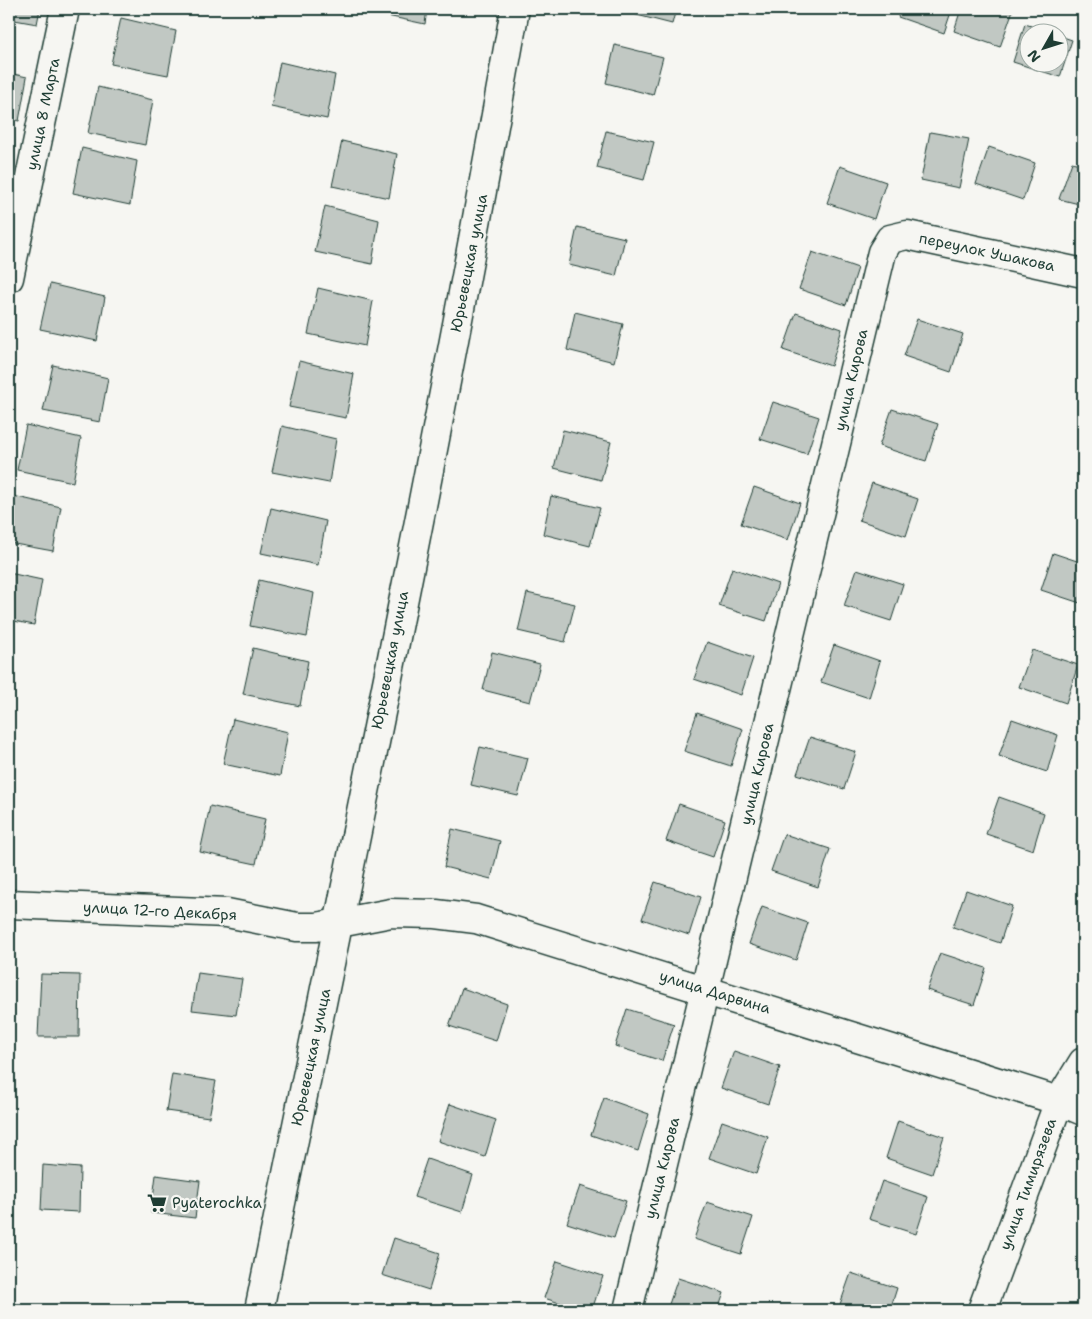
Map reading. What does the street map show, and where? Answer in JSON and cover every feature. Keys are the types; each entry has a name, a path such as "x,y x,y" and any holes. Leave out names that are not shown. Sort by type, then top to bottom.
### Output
{"street":[{"name":"улица 8 Марта","path":"9,278 65,9"},
{"name":"Юрьевецкая улица","path":"259,1310 339,922 468,276 515,9"},
{"name":"переулок Ушакова","path":"890,239 907,234 1083,272"},
{"name":"улица Кирова","path":"628,1310 882,252 890,239"},
{"name":"улица 12-го Декабря","path":"9,904 226,913 297,927 316,927 339,922"},
{"name":"улица Дарвина","path":"339,922 391,913 436,914 476,919 705,989 1071,1106"},
{"name":"улица Тимирязева","path":"982,1310 1071,1106 1083,1062"}],"building":[{"path":"9,9 40,9 37,24 9,19"},
{"path":"369,9 427,9 425,24 368,12"},
{"path":"626,9 676,9 672,24 625,12"},
{"path":"836,9 852,9 850,13"},
{"path":"900,9 952,9 944,33 898,17"},
{"path":"961,9 1013,10 1000,47 954,31"},
{"path":"121,18 176,31 168,75 111,64"},
{"path":"1020,40 1020,64 1013,62"},
{"path":"615,45 663,57 653,95 606,83"},
{"path":"280,62 335,75 327,119 271,107"},
{"path":"1044,72 1062,72 1060,77"},
{"path":"9,73 27,77 19,121 9,119"},
{"path":"98,87 153,100 145,145 88,133"},
{"path":"606,131 654,142 644,180 597,168"},
{"path":"930,132 969,139 959,188 921,180"},
{"path":"9,140 14,141 9,170"},
{"path":"342,141 397,154 389,198 332,186"},
{"path":"989,147 1035,163 1023,200 976,184"},
{"path":"82,148 137,161 130,205 73,193"},
{"path":"1072,162 1083,165 1083,205 1059,199"},
{"path":"840,166 886,182 874,219 827,203"},
{"path":"325,206 379,220 372,264 315,252"},
{"path":"577,227 625,238 616,276 569,265"},
{"path":"812,252 858,268 846,305 799,289"},
{"path":"50,284 105,297 97,341 40,329"},
{"path":"318,288 373,301 365,346 308,334"},
{"path":"575,312 623,324 614,362 567,350"},
{"path":"796,313 842,329 831,366 783,350"},
{"path":"917,319 963,334 951,372 904,356"},
{"path":"299,361 354,374 346,418 289,407"},
{"path":"53,365 108,378 100,422 43,411"},
{"path":"773,402 819,417 807,454 760,439"},
{"path":"892,409 938,424 926,461 879,446"},
{"path":"26,425 81,438 73,482 17,470"},
{"path":"282,426 336,439 329,483 272,472"},
{"path":"563,430 611,442 601,480 554,468"},
{"path":"872,483 918,499 906,536 859,520"},
{"path":"754,487 800,503 788,540 741,524"},
{"path":"9,495 61,507 53,551 9,543"},
{"path":"551,496 600,508 590,546 543,534"},
{"path":"271,508 326,521 318,565 261,553"},
{"path":"1053,553 1083,563 1083,604 1041,590"},
{"path":"732,568 778,584 766,621 719,606"},
{"path":"857,569 903,584 891,621 844,606"},
{"path":"9,573 42,580 34,625 9,620"},
{"path":"259,580 314,593 307,637 250,626"},
{"path":"527,593 575,604 565,642 518,631"},
{"path":"707,642 753,658 741,695 694,679"},
{"path":"834,645 880,661 869,698 821,682"},
{"path":"253,648 308,661 300,706 243,694"},
{"path":"1032,650 1078,665 1066,703 1019,687"},
{"path":"492,652 540,664 530,702 483,690"},
{"path":"697,713 743,729 731,766 684,751"},
{"path":"233,719 288,732 280,776 223,764"},
{"path":"1012,719 1058,735 1047,772 999,756"},
{"path":"810,737 856,752 844,789 797,774"},
{"path":"480,747 528,758 518,796 471,785"},
{"path":"999,797 1044,813 1033,850 986,834"},
{"path":"679,804 725,820 713,857 666,841"},
{"path":"210,806 265,819 256,864 200,852"},
{"path":"452,829 500,841 491,879 444,867"},
{"path":"784,834 830,849 818,887 771,871"},
{"path":"655,882 701,897 689,935 642,919"},
{"path":"966,890 1012,906 1000,943 953,927"},
{"path":"762,907 808,923 796,960 749,944"},
{"path":"940,953 986,968 974,1005 927,990"},
{"path":"198,973 242,979 236,1015 192,1010"},
{"path":"41,974 80,975 79,1037 38,1037"},
{"path":"462,988 507,1004 496,1041 449,1026"},
{"path":"627,1009 674,1024 662,1061 615,1046"},
{"path":"734,1051 780,1067 768,1104 721,1088"},
{"path":"172,1074 216,1081 209,1117 166,1111"},
{"path":"604,1098 649,1114 638,1151 591,1135"},
{"path":"450,1104 496,1120 485,1157 438,1141"},
{"path":"722,1121 768,1137 756,1174 709,1158"},
{"path":"898,1121 944,1137 932,1174 886,1158"},
{"path":"427,1159 473,1175 462,1212 414,1197"},
{"path":"43,1165 80,1168 79,1212 41,1210"},
{"path":"156,1175 200,1181 195,1218 151,1213"},
{"path":"882,1181 928,1197 916,1234 869,1219"},
{"path":"580,1186 626,1201 614,1238 567,1223"},
{"path":"707,1202 753,1217 741,1254 694,1239"},
{"path":"394,1238 440,1253 429,1290 382,1275"},
{"path":"557,1261 603,1276 592,1310 582,1310 544,1298"},
{"path":"851,1273 897,1288 890,1310 838,1310"},
{"path":"678,1278 724,1293 718,1310 667,1310"},
{"path":"1083,1278 1083,1291 1079,1289"}],"place":[{"name":"Pyaterochka","path":"157,1203"}]}
